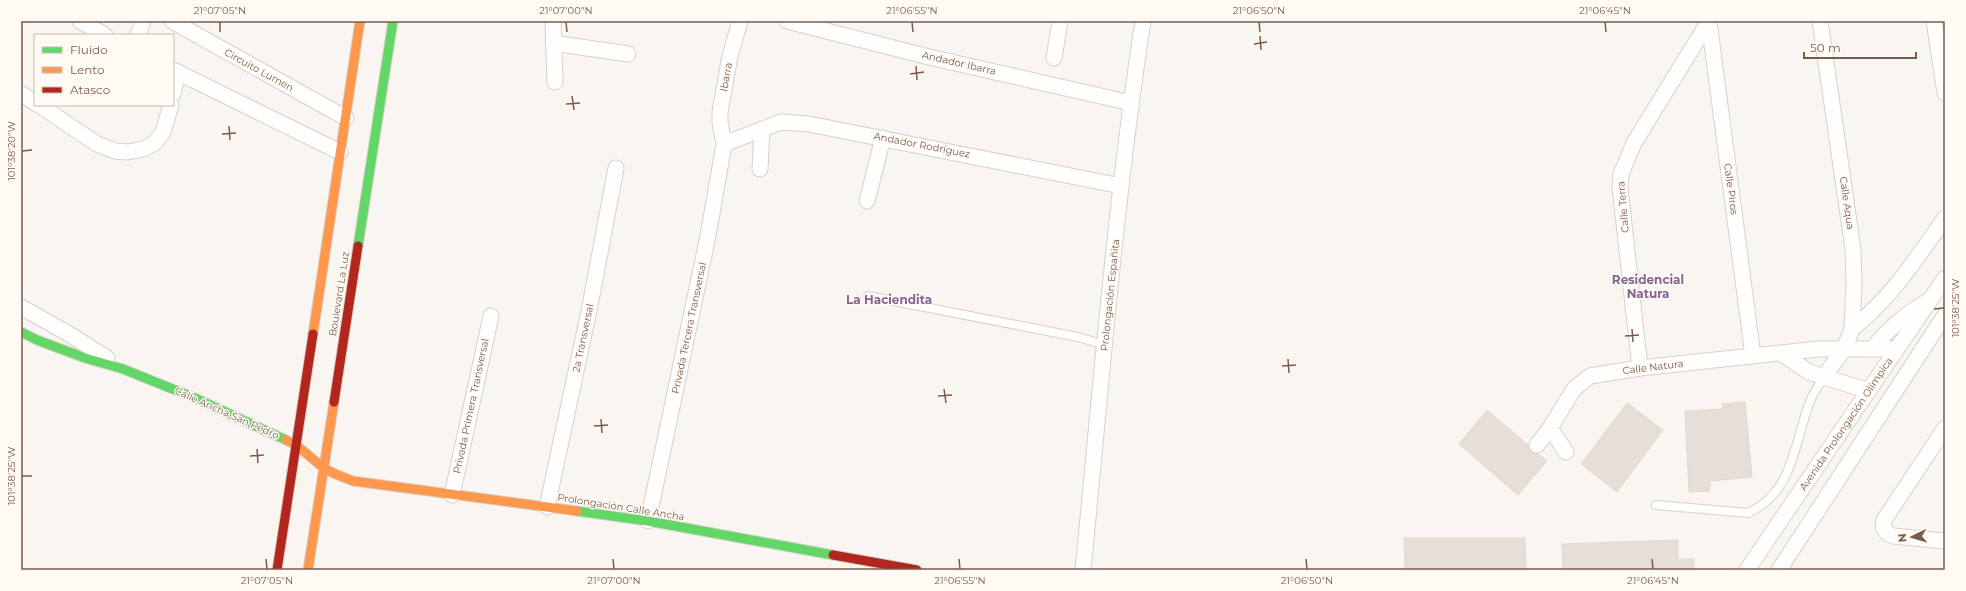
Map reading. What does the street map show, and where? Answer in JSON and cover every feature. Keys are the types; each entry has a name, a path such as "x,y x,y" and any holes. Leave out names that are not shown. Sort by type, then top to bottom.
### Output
{"main road":[{"name":"Boulevard La Luz","path":"277,570 360,21"},
{"name":"Boulevard La Luz","path":"308,570 392,21"},
{"name":"Calle Ancha San Pedro","path":"21,332 65,351 123,369 195,398 296,444 324,468"},
{"name":"Prolongación Calle Ancha","path":"324,468 336,475 353,481 648,521 916,570"}],"street":[{"path":"80,21 104,34"},
{"path":"138,34 143,21"},
{"name":"Circuito Lumen","path":"172,21 346,118"},
{"path":"553,21 555,82"},
{"name":"Ibarra","path":"723,139 720,112 730,56 740,21"},
{"name":"Andador Ibarra","path":"787,21 1131,103"},
{"path":"1054,58 1060,21"},
{"name":"Prolongación Españita","path":"1083,570 1121,186 1131,103 1144,21"},
{"name":"Calle Piros","path":"1709,21 1753,356"},
{"name":"Calle Terra","path":"1640,368 1620,188 1621,174 1634,143 1709,21"},
{"name":"Calle Aqua","path":"1820,21 1853,249 1854,283 1852,329 1844,349 1824,378"},
{"path":"1934,21 1945,93"},
{"path":"553,43 628,54"},
{"path":"174,86 176,71 340,152"},
{"path":"21,93 34,102"},
{"path":"40,106 97,144 114,152 128,152 143,149 155,143 164,132 170,106"},
{"name":"Andador Rodríguez","path":"723,139 762,129 781,122 809,124 1121,186"},
{"path":"760,170 762,129"},
{"path":"867,201 883,138"},
{"name":"Privada Tercera Transversal","path":"648,521 708,236 723,139"},
{"name":"2a Transversal","path":"547,508 589,311 616,168"},
{"path":"1852,329 1869,316 1889,295 1907,273 1945,218"},
{"name":"Avenida Prolongación Olímpica","path":"1747,570 1945,278"},
{"path":"1872,349 1887,331 1899,320 1932,298"},
{"name":"Calle Ancha San Pedro","path":"21,307 69,334 123,369"},
{"path":"1779,570 1945,315"},
{"name":"Privada Primera Transversal","path":"452,495 491,316"},
{"name":"Calle Natura","path":"1536,445 1550,428 1574,389 1590,376 1640,368 1818,349 1896,349"},
{"path":"1782,354 1795,364 1824,378 1869,391"},
{"path":"1550,428 1566,452"},
{"path":"1945,428 1884,520 1883,527 1887,533 1893,536 1945,541"},
{"path":"1825,456 1845,469"}],"lane":[{"path":"868,296 1078,338 1105,345"},
{"path":"1656,505 1748,513 1761,507 1773,496 1780,485 1796,452 1803,421 1812,398 1824,378"}],"building":[{"path":"1745,402 1752,477 1710,481 1710,491 1689,492 1685,411 1723,409 1722,404"},
{"path":"1627,403 1663,430 1617,492 1581,464"},
{"path":"1487,410 1528,445 1531,452 1538,454 1547,461 1518,495 1459,444"},
{"path":"1404,538 1525,538 1526,570 1405,570"},
{"path":"1678,540 1678,559 1694,559 1694,570 1563,570 1562,544"}],"traffic: fast":[{"path":"358,246 393,21"},
{"path":"21,332 37,340 85,358 123,369 195,398 286,440"},
{"path":"577,511 648,521 833,555"}],"traffic: slow":[{"path":"313,334 360,21"},
{"path":"308,570 334,402"},
{"path":"286,440 306,453 327,470 353,481 577,511"}],"traffic: jam":[{"path":"334,402 358,246"},
{"path":"277,570 313,334"},
{"path":"833,555 917,570"}],"district":[{"name":"Residencial Natura","path":"1648,286"},
{"name":"La Haciendita","path":"889,299"}]}
